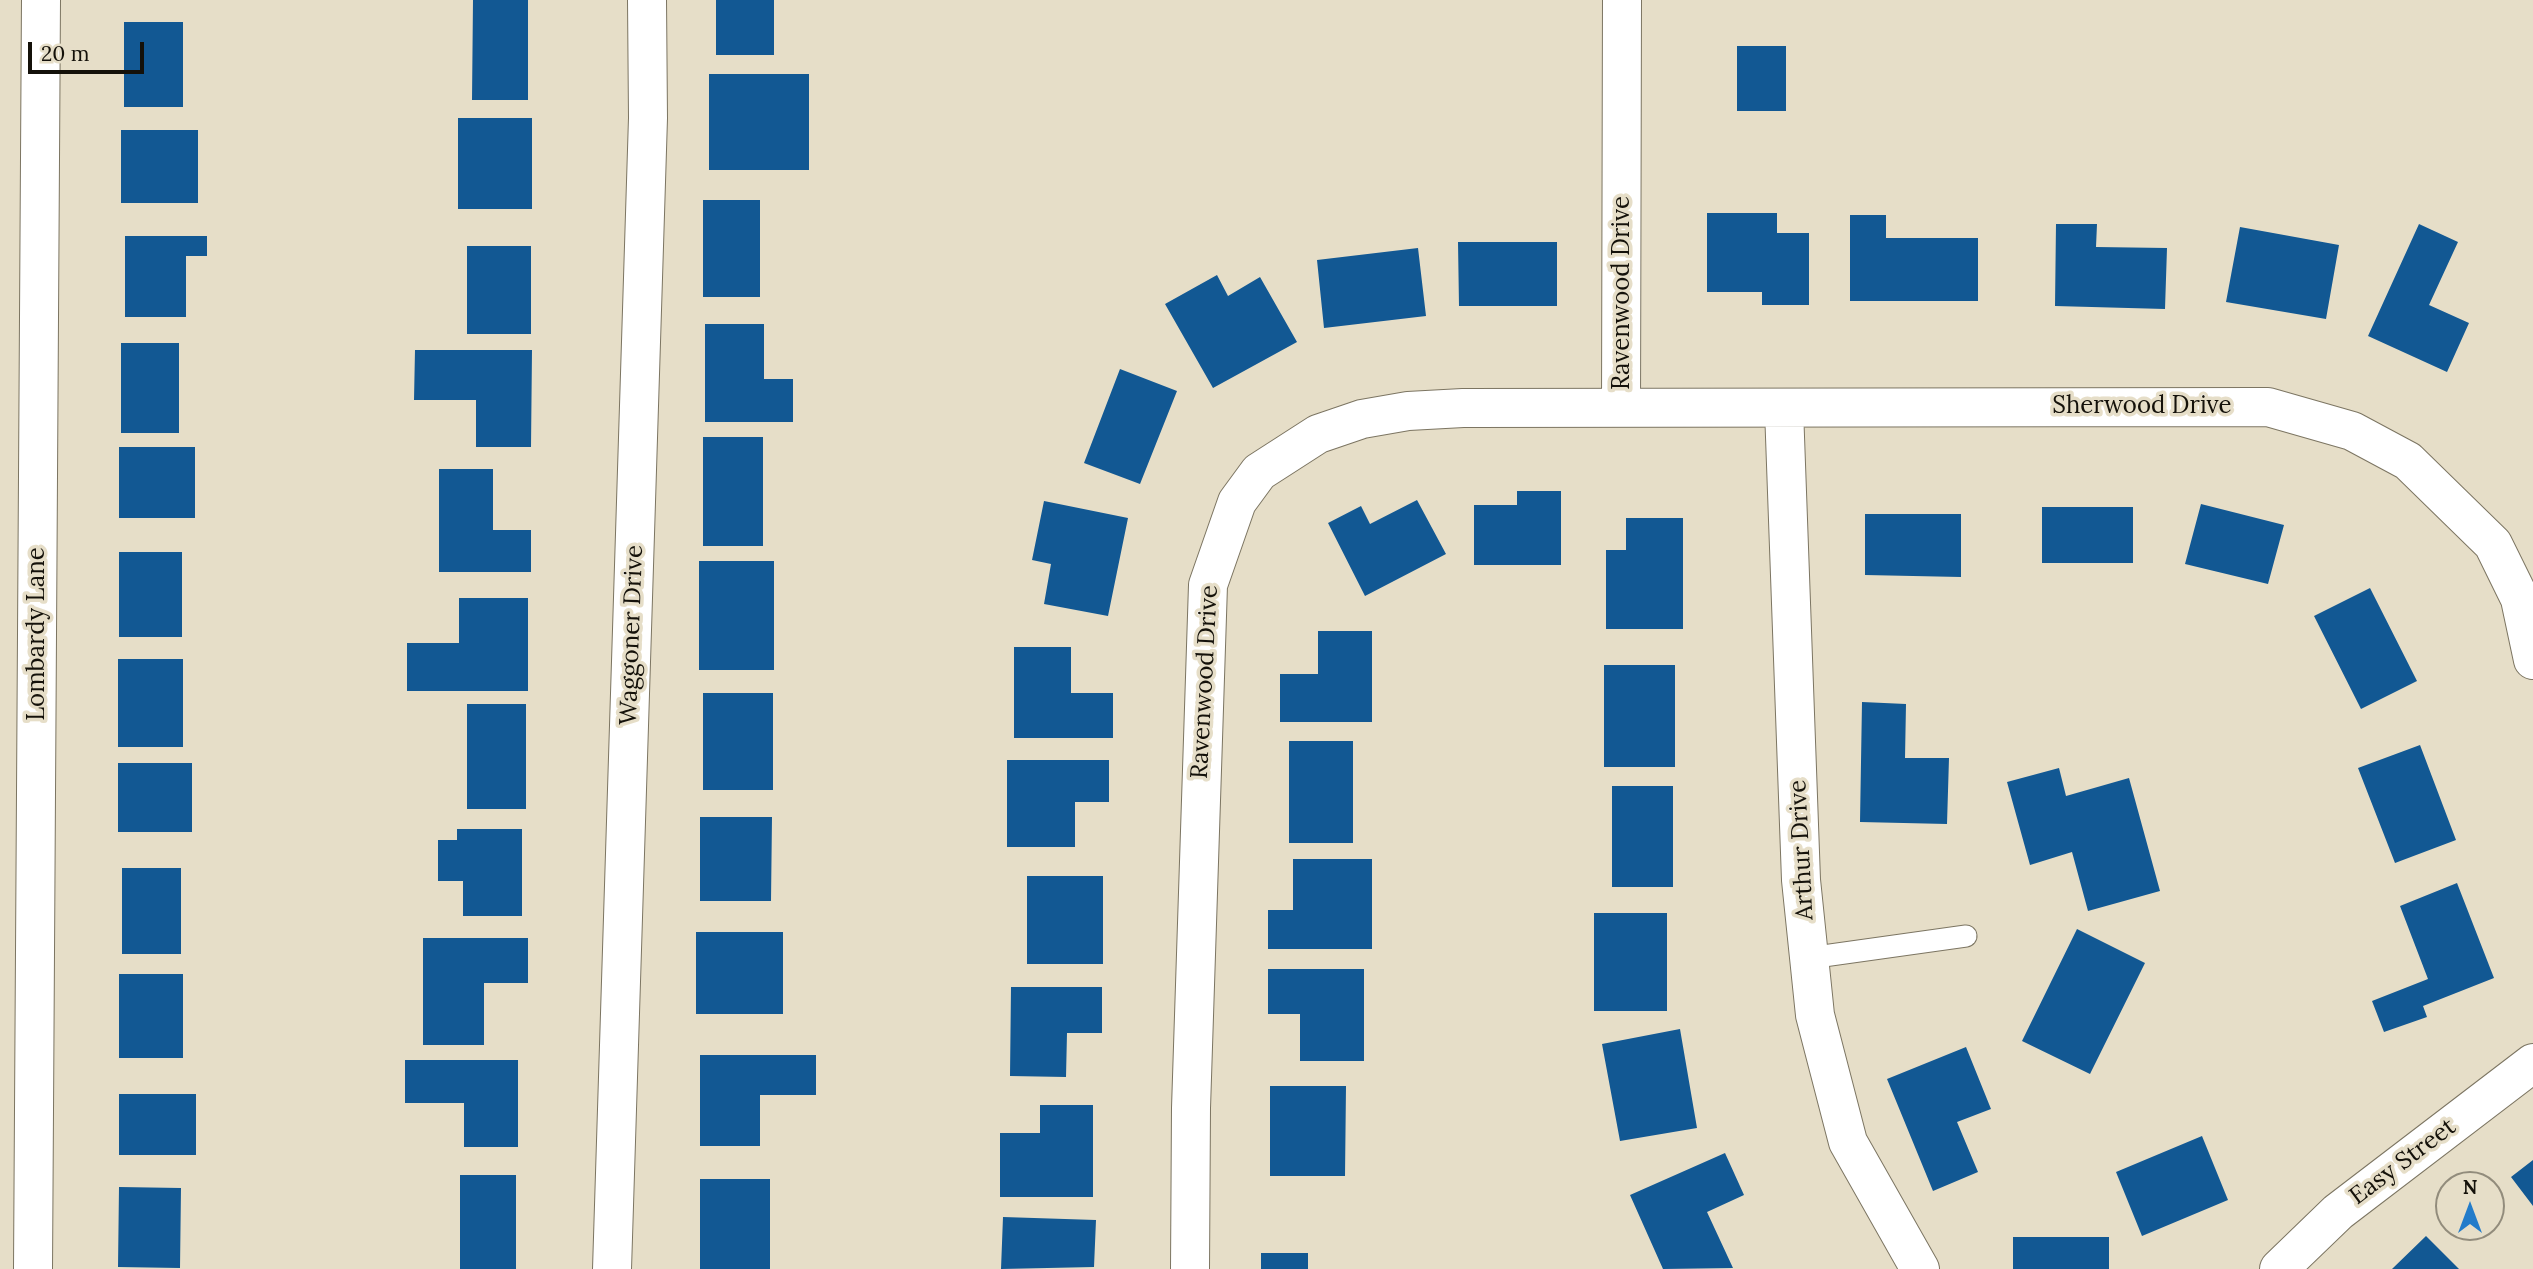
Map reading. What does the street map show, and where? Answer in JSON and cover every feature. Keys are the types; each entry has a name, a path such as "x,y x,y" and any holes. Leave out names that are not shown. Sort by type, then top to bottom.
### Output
{"street":[{"name":"Lombardy Lane","path":"33,1269 41,0"},
{"name":"Waggoner Drive","path":"612,1269 648,132 647,0"},
{"name":"Ravenwood Drive","path":"1190,1269 1191,1108 1208,585 1237,502 1259,472 1318,434 1362,419 1408,411 1463,408 1621,408 1622,0"},
{"name":"Sherwood Drive","path":"1621,408 1784,409 1910,405 2268,407 2352,431 2408,461 2493,544 2520,598 2533,660"},
{"name":"Arthur Drive","path":"1784,409 1801,880 1815,1015 1848,1142 1920,1269"},
{"name":"Easy Street","path":"2279,1269 2338,1212 2533,1063"}],"lane":[{"path":"1809,958 1966,936"}],"building":[{"path":"473,0 528,0 528,100 472,100"},
{"path":"716,0 774,0 774,55 716,55"},
{"path":"124,22 183,22 183,107 124,107"},
{"path":"1737,46 1786,46 1786,111 1737,111"},
{"path":"709,74 809,74 809,170 709,170"},
{"path":"458,118 532,118 532,209 458,209"},
{"path":"121,130 198,130 198,203 121,203"},
{"path":"703,200 760,200 760,297 703,297"},
{"path":"1707,213 1777,213 1777,233 1809,233 1809,305 1762,305 1762,292 1707,292"},
{"path":"1850,215 1886,215 1886,238 1978,238 1978,301 1850,301"},
{"path":"2056,224 2097,224 2096,247 2167,248 2165,309 2055,306"},
{"path":"2419,224 2458,242 2429,305 2469,323 2447,372 2368,336"},
{"path":"2240,227 2339,245 2326,319 2226,302"},
{"path":"125,236 207,236 207,256 186,256 186,317 125,317"},
{"path":"1458,242 1557,242 1557,306 1459,306"},
{"path":"467,246 531,246 531,334 467,334"},
{"path":"1418,248 1426,316 1324,328 1317,260"},
{"path":"1217,275 1228,296 1260,277 1297,342 1213,388 1165,304"},
{"path":"705,324 764,324 764,379 793,379 793,422 705,422"},
{"path":"121,343 179,343 179,433 121,433"},
{"path":"415,350 532,350 531,447 476,447 476,400 414,400"},
{"path":"1120,369 1177,391 1140,484 1084,463"},
{"path":"703,437 763,437 763,546 703,546"},
{"path":"119,447 195,447 195,518 119,518"},
{"path":"439,469 493,469 493,530 531,530 531,572 439,572"},
{"path":"1517,491 1561,491 1561,565 1474,565 1474,505 1517,505"},
{"path":"1417,500 1446,554 1365,596 1328,523 1361,506 1370,524"},
{"path":"1044,501 1128,518 1108,616 1044,604 1051,564 1032,560"},
{"path":"2201,504 2284,525 2268,584 2185,564"},
{"path":"2042,507 2133,507 2133,563 2042,563"},
{"path":"1865,514 1961,514 1961,577 1865,575"},
{"path":"1626,518 1683,518 1683,629 1606,629 1606,550 1626,550"},
{"path":"119,552 182,552 182,637 119,637"},
{"path":"699,561 774,561 774,670 699,670"},
{"path":"2370,588 2417,681 2361,709 2314,616"},
{"path":"459,598 528,598 528,691 407,691 407,643 459,643"},
{"path":"1318,631 1372,631 1372,722 1280,722 1280,674 1318,674"},
{"path":"1014,647 1071,647 1071,693 1113,693 1113,738 1014,738"},
{"path":"118,659 183,659 183,747 118,747"},
{"path":"1604,665 1675,665 1675,767 1604,767"},
{"path":"703,693 773,693 773,790 703,790"},
{"path":"1862,702 1906,704 1905,758 1949,758 1947,824 1860,822"},
{"path":"467,704 526,704 526,809 467,809"},
{"path":"1289,741 1353,741 1353,843 1289,843"},
{"path":"2420,745 2456,840 2395,863 2358,768"},
{"path":"1007,760 1109,760 1109,802 1075,802 1075,847 1007,847"},
{"path":"118,763 192,763 192,832 118,832"},
{"path":"2059,768 2066,796 2129,778 2160,891 2088,911 2072,852 2030,865 2007,782"},
{"path":"1612,786 1673,786 1673,887 1612,887"},
{"path":"700,817 772,817 771,901 700,901"},
{"path":"457,829 522,829 522,916 463,916 463,881 438,881 438,840 457,840"},
{"path":"1293,859 1372,859 1372,949 1268,949 1268,910 1293,910"},
{"path":"122,868 181,868 181,954 122,954"},
{"path":"1027,876 1103,876 1103,964 1027,964"},
{"path":"2457,883 2494,978 2423,1006 2427,1017 2384,1032 2372,1001 2428,979 2400,906"},
{"path":"1594,913 1667,913 1667,1011 1594,1011"},
{"path":"2077,929 2145,963 2090,1074 2022,1041"},
{"path":"696,932 783,932 783,1014 696,1014"},
{"path":"423,938 528,938 528,983 484,983 484,1045 423,1045"},
{"path":"1268,969 1364,969 1364,1061 1300,1061 1300,1014 1268,1014"},
{"path":"119,974 183,974 183,1058 119,1058"},
{"path":"1011,987 1102,987 1102,1033 1067,1033 1066,1077 1010,1076"},
{"path":"1680,1029 1697,1128 1620,1141 1602,1044"},
{"path":"1966,1047 1991,1109 1957,1122 1978,1172 1933,1191 1887,1079"},
{"path":"700,1055 816,1055 816,1095 760,1095 760,1146 700,1146"},
{"path":"405,1060 518,1060 518,1147 464,1147 464,1103 405,1103"},
{"path":"1270,1086 1346,1086 1345,1176 1270,1176"},
{"path":"119,1094 196,1094 196,1155 119,1155"},
{"path":"1040,1105 1093,1105 1093,1197 1000,1197 1000,1133 1040,1133"},
{"path":"2202,1136 2228,1200 2142,1236 2116,1172"},
{"path":"1725,1153 1744,1195 1707,1212 1733,1268 1663,1269 1630,1195"},
{"path":"2533,1160 2533,1206 2511,1177"},
{"path":"460,1175 516,1175 516,1269 460,1269"},
{"path":"700,1179 770,1179 770,1269 700,1269"},
{"path":"119,1187 181,1188 180,1268 118,1267"},
{"path":"1003,1217 1096,1220 1094,1267 1001,1269"},
{"path":"2426,1236 2459,1269 2392,1269"},
{"path":"2013,1237 2109,1237 2109,1269 2013,1269"},
{"path":"1261,1253 1308,1253 1308,1269 1261,1269"}]}
